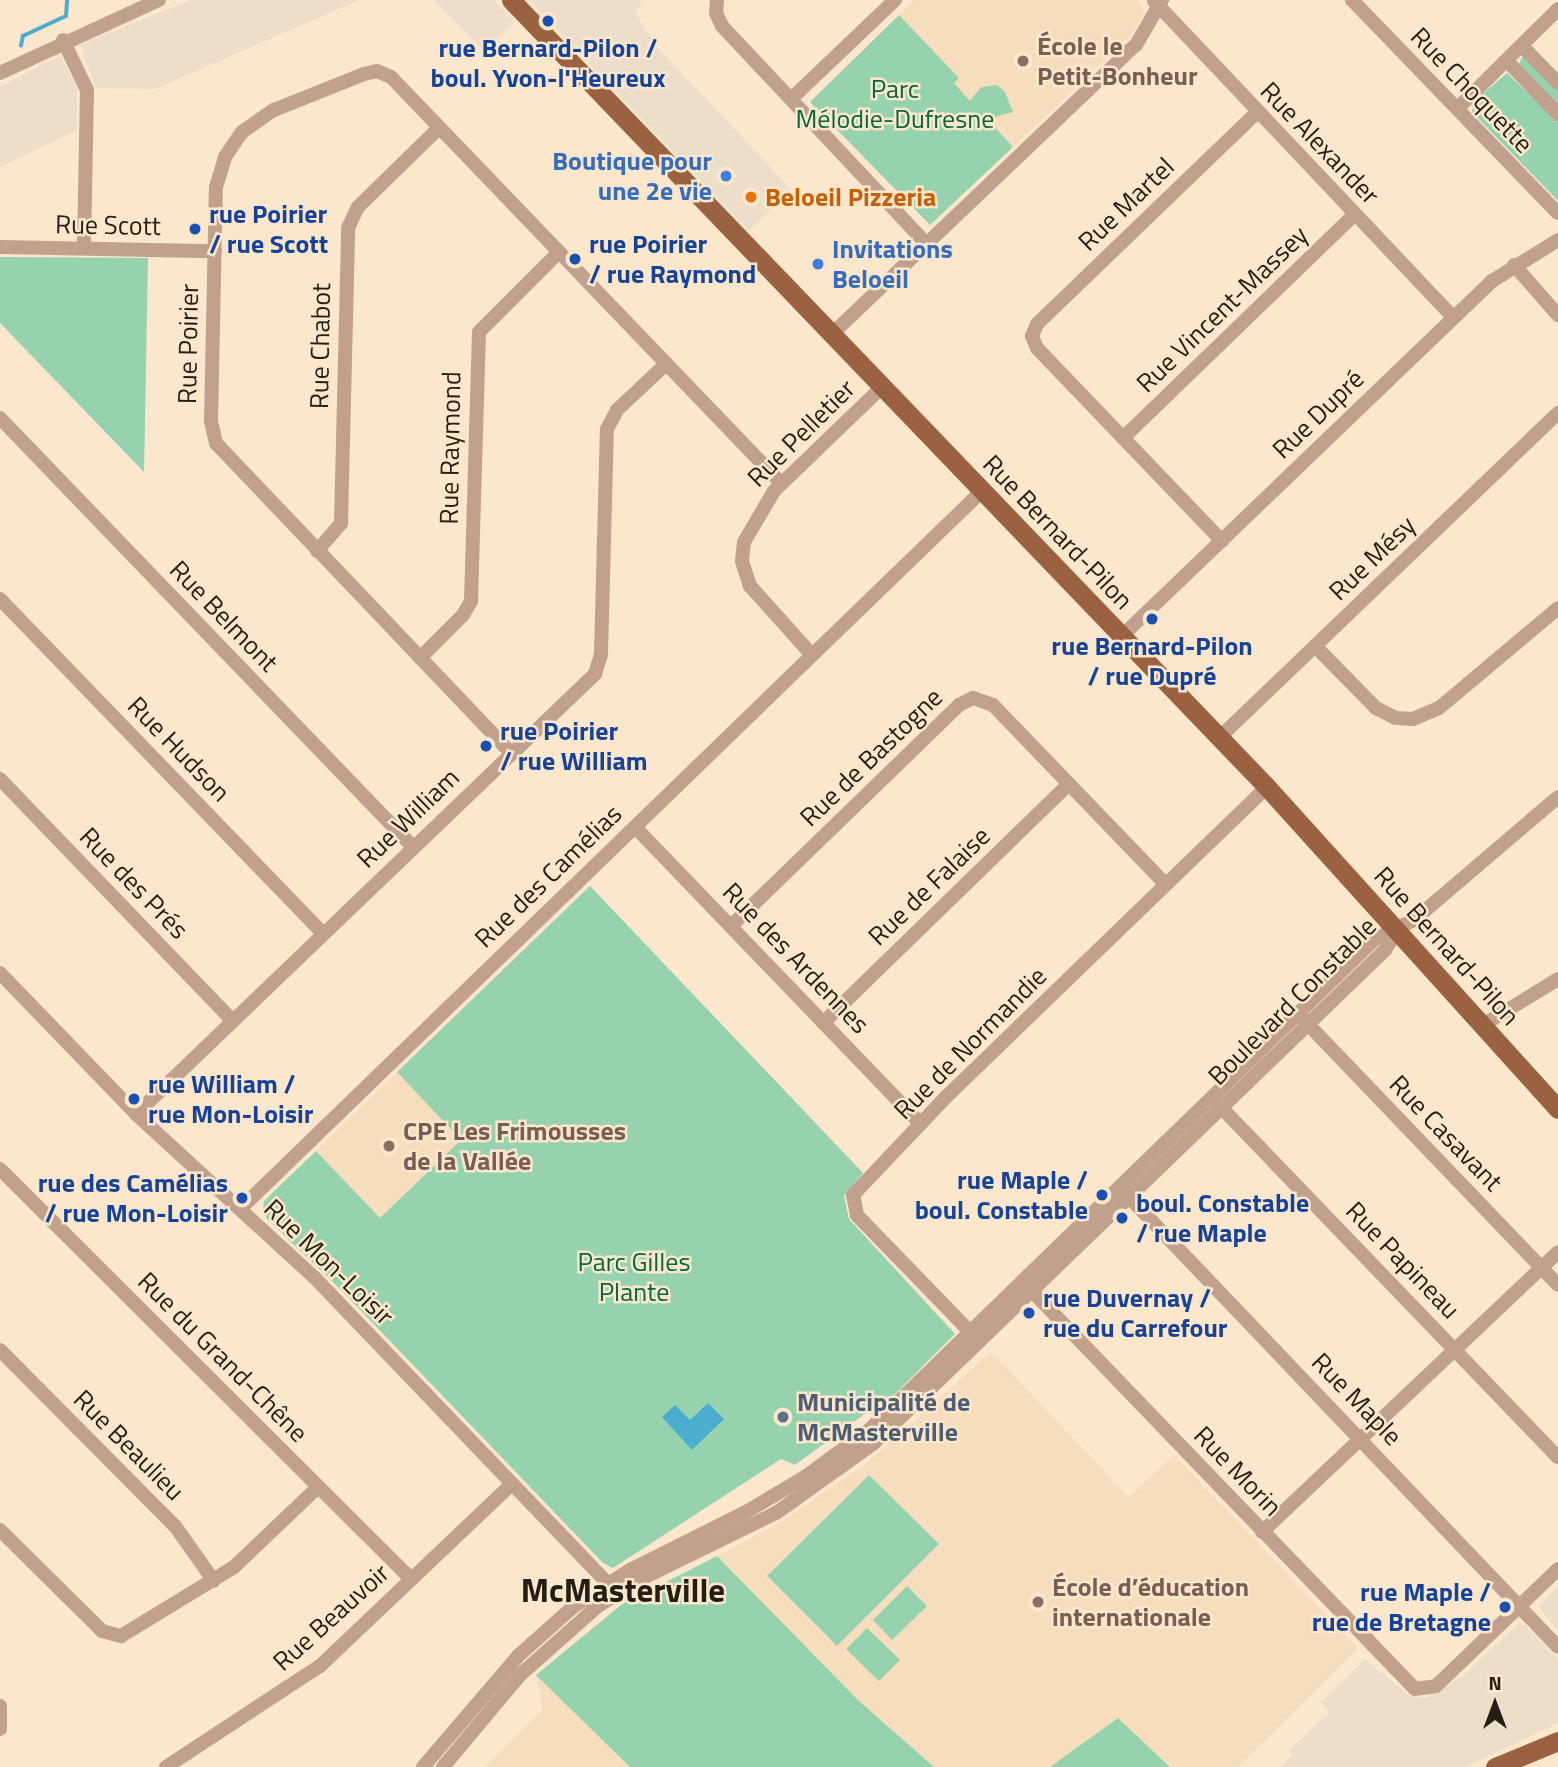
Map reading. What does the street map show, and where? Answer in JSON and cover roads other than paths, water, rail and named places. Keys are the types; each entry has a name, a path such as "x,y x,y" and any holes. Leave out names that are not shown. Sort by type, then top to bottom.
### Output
{"main road":[{"name":"Rue Bernard-Pilon","path":"511,0 1267,787 1558,1109"},
{"path":"1495,1767 1558,1741"}],"street":[{"path":"0,73 63,40 159,0"},
{"path":"718,0 720,23 927,244"},
{"path":"791,99 895,0"},
{"name":"Rue Choquette","path":"1352,0 1558,214"},
{"path":"832,334 1136,45 1158,2"},
{"name":"Rue Alexander","path":"1158,2 1256,113 1454,318"},
{"path":"1457,109 1558,9"},
{"path":"63,40 87,90 84,248"},
{"path":"1522,46 1558,83"},
{"name":"Rue Choquette","path":"1507,61 1558,114"},
{"name":"Rue Poirier","path":"512,753 221,452 214,438 216,187 222,164 237,137 260,117 377,71 391,77 781,483"},
{"name":"Rue Martel","path":"1123,438 1037,348 1032,332 1256,113"},
{"name":"Rue Chabot","path":"317,551 341,523 348,228 358,207 439,128"},
{"name":"Rue Vincent-Massey","path":"1123,438 1354,215"},
{"name":"Rue Dupré","path":"1122,636 1454,318 1514,265 1558,240"},
{"name":"Rue Scott","path":"0,247 215,251"},
{"name":"Rue Raymond","path":"420,658 463,615 471,601 477,336 484,324 559,252"},
{"path":"1514,265 1558,315"},
{"name":"Rue William","path":"136,1114 512,753 599,665 607,429 617,410 666,364"},
{"name":"Rue Pelletier","path":"811,656 757,597 743,568 748,529 781,483 882,387"},
{"name":"Rue Mésy","path":"1219,737 1558,413"},
{"name":"Rue Belmont","path":"0,418 413,847"},
{"path":"1123,438 1222,541"},
{"name":"Rue des Camélias","path":"240,1209 982,491"},
{"name":"Rue Hudson","path":"0,599 323,934"},
{"path":"1316,646 1381,711 1413,719 1439,708 1558,608"},
{"name":"Rue de Bastogne","path":"731,926 969,699 993,705 1165,884"},
{"name":"Rue des Prés","path":"0,779 233,1021"},
{"name":"Rue de Falaise","path":"823,1023 1069,784"},
{"name":"Rue de Normandie","path":"976,1339 852,1206 858,1189 1165,884 1267,787"},
{"name":"Boulevard Constable","path":"976,1339 1023,1281 1120,1187 1217,1103 1303,1019 1385,950 1398,929 1558,797"},
{"name":"Rue des Ardennes","path":"635,827 921,1124"},
{"name":"Rue Mon-Loisir","path":"0,973 136,1114 323,1286 612,1588"},
{"path":"1483,1025 1558,979"},
{"name":"Rue Casavant","path":"1303,1019 1558,1285"},
{"name":"Boulevard Constable","path":"423,1767 526,1649 612,1588 715,1537 887,1423 976,1339 1034,1293 1131,1198 1217,1103"},
{"name":"Rue Papineau","path":"1217,1103 1558,1457"},
{"name":"Rue du Grand-Chêne","path":"0,1169 411,1579"},
{"name":"Rue Maple","path":"1120,1187 1558,1647"},
{"path":"1262,1532 1558,1252"},
{"name":"Rue Morin","path":"1023,1281 1409,1685 1421,1691 1433,1688 1520,1606"},
{"name":"Rue Beaulieu","path":"0,1350 175,1526 214,1581"},
{"name":"Rue Beauvoir","path":"166,1767 311,1673 512,1484"},
{"path":"0,1530 98,1628 113,1636 133,1632 214,1581 249,1555 318,1487"},
{"path":"1520,1606 1558,1569"},
{"name":"Boulevard Constable","path":"443,1767 527,1668 612,1588"},
{"path":"0,1706 0,1729"}],"water":[{"path":"708,1403 724,1419 692,1450 662,1417 675,1405 690,1420"}],"waterway":[{"path":"21,46 23,36 66,16 67,0"}],"place":[{"name":"rue Bernard-Pilon / boul. Yvon-l'Heureux","path":"548,21"},
{"name":"École le Petit-Bonheur","path":"1023,61"},
{"name":"Boutique pour une 2e vie","path":"726,176"},
{"name":"Beloeil Pizzeria","path":"751,197"},
{"name":"rue Poirier / rue Scott","path":"195,229"},
{"name":"rue Poirier / rue Raymond","path":"575,259"},
{"name":"Invitations Beloeil","path":"818,264"},
{"name":"rue Bernard-Pilon / rue Dupré","path":"1152,619"},
{"name":"rue Poirier / rue William","path":"486,746"},
{"name":"rue William / rue Mon-Loisir","path":"134,1099"},
{"name":"CPE Les Frimousses de la Vallée","path":"389,1146"},
{"name":"rue Maple / boul. Constable","path":"1102,1195"},
{"name":"rue des Camélias / rue Mon-Loisir","path":"242,1198"},
{"name":"boul. Constable / rue Maple","path":"1122,1218"},
{"name":"rue Duvernay / rue du Carrefour","path":"1029,1313"},
{"name":"Municipalité de McMasterville","path":"783,1417"},
{"name":"École d’éducation internationale","path":"1038,1602"},
{"name":"rue Maple / rue de Bretagne","path":"1505,1607"}],"district":[{"name":"McMasterville","path":"623,1591"}],"park label":[{"name":"Parc Mélodie-Dufresne","path":"895,104"},
{"name":"Parc Gilles Plante","path":"634,1277"}]}
